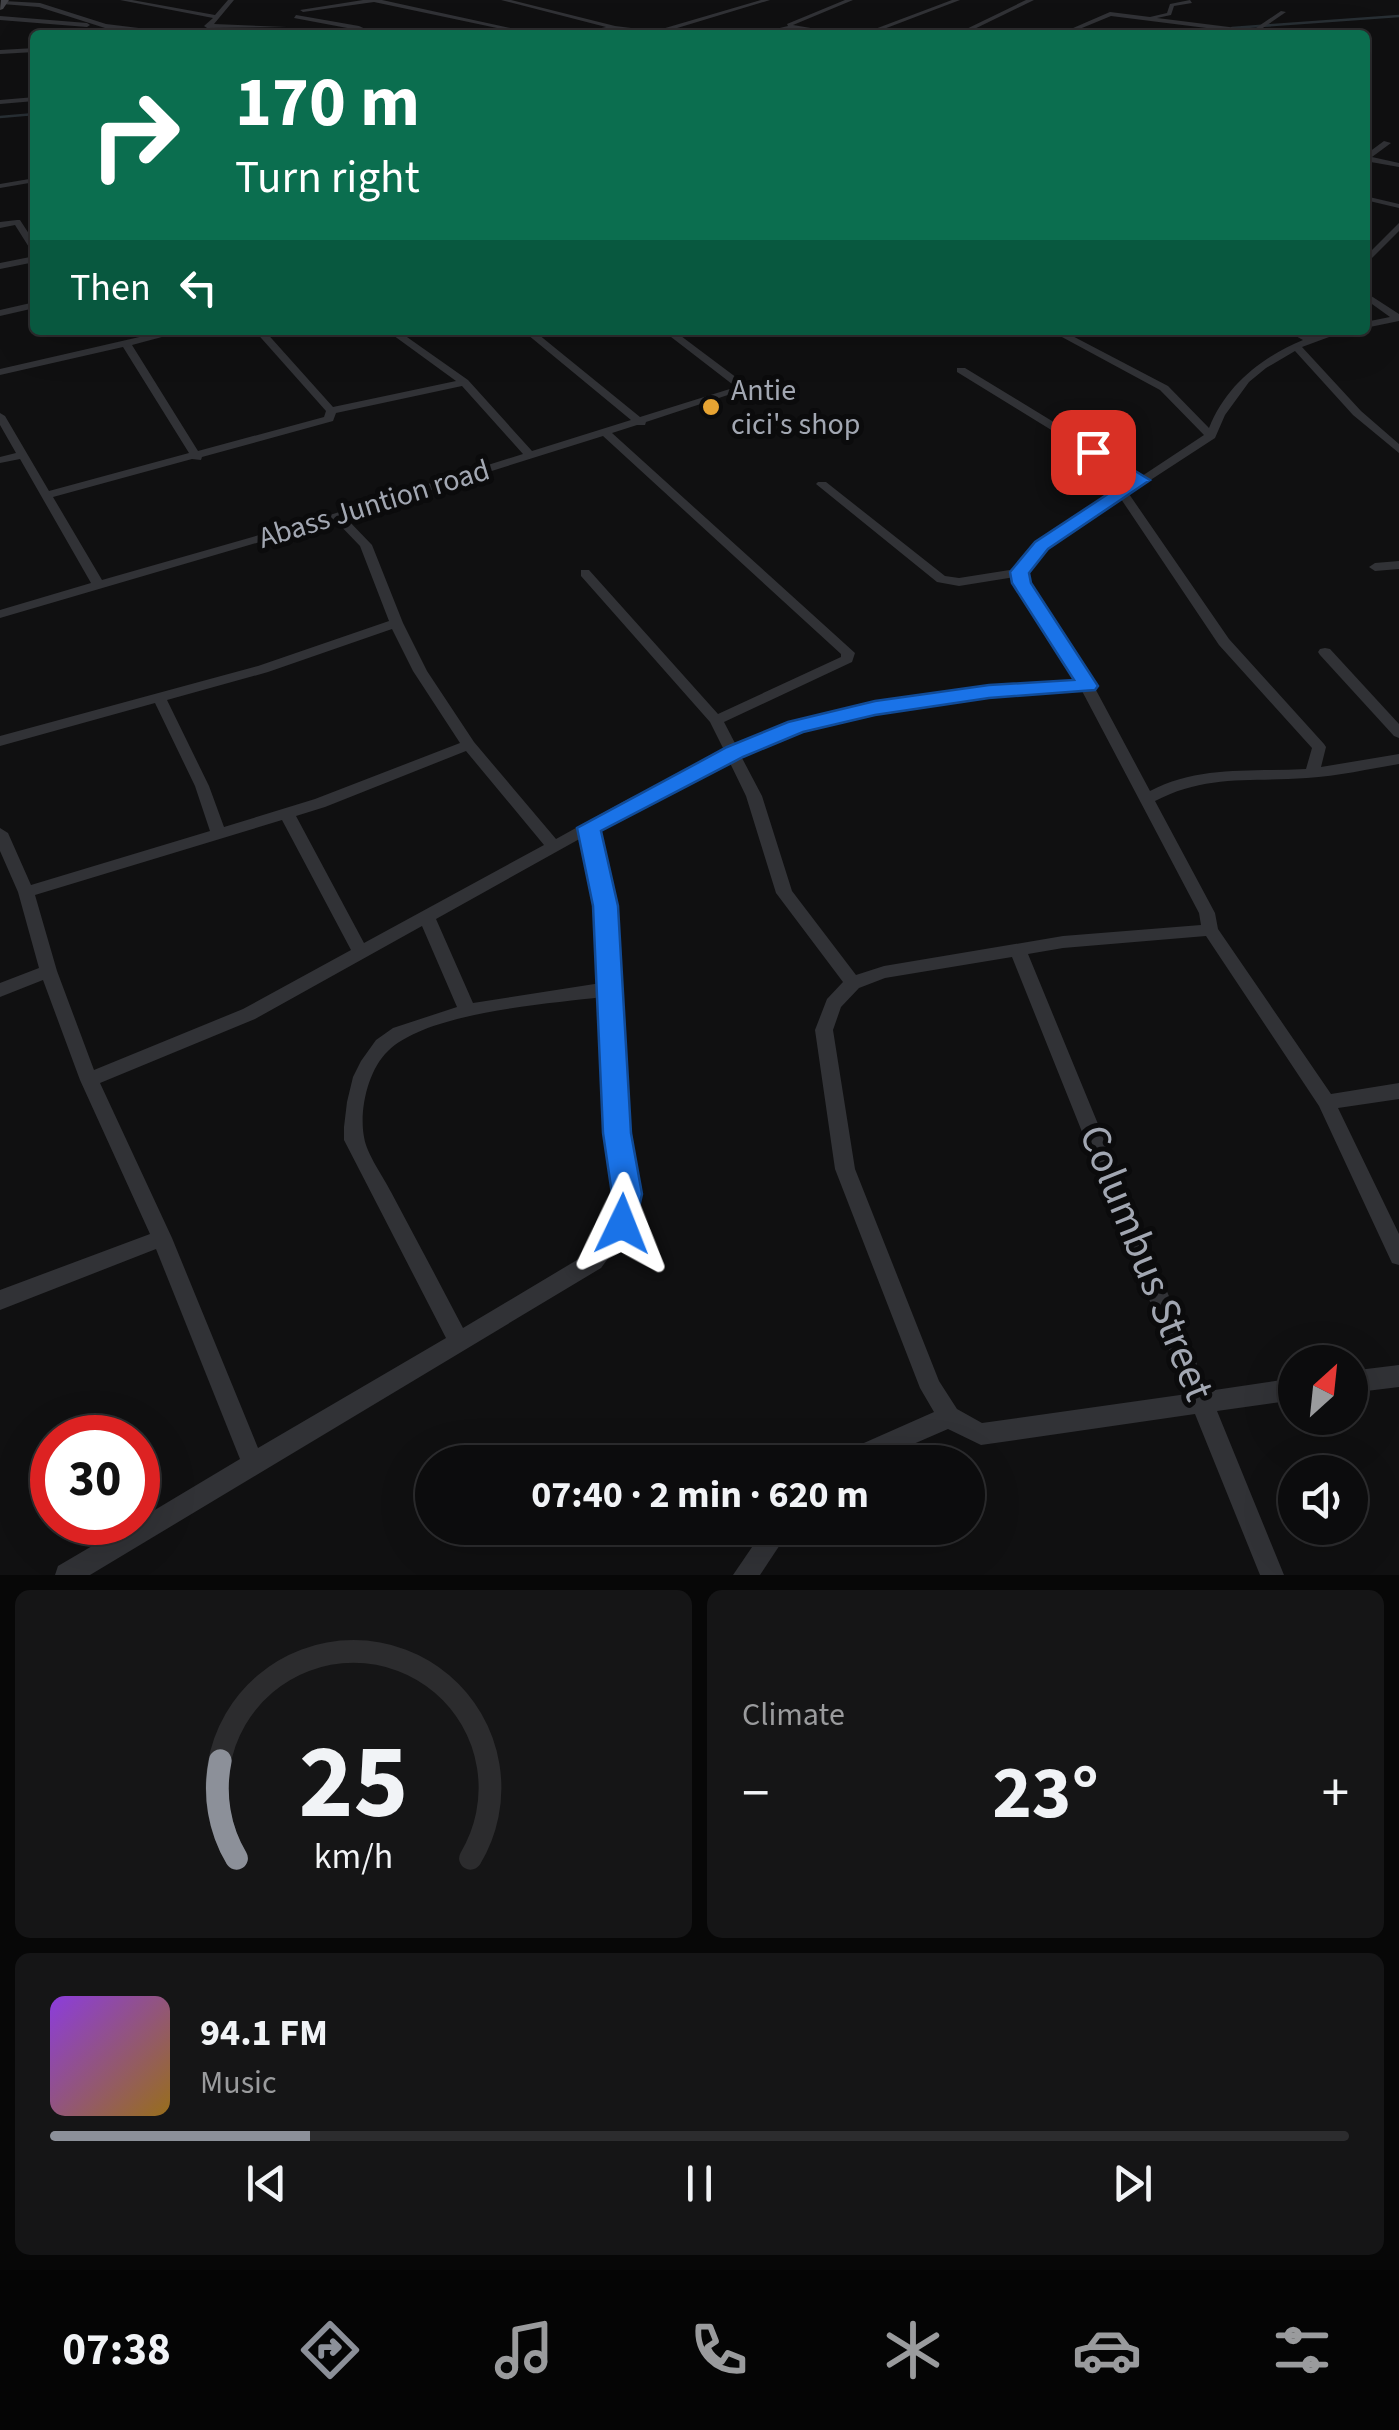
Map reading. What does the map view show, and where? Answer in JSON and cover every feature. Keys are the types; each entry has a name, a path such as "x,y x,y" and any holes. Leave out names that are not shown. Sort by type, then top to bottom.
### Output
{"street":[{"path":"124,0 216,17"},
{"path":"202,30 231,0"},
{"path":"282,30 312,0"},
{"path":"302,10 374,0 515,30"},
{"path":"504,0 640,30"},
{"path":"608,0 652,3"},
{"path":"665,30 767,0"},
{"path":"774,30 850,0"},
{"path":"876,30 957,0"},
{"path":"967,30 1030,0"},
{"path":"1144,19 1168,15 1172,5 1190,2"},
{"path":"3,3 40,5 106,26"},
{"path":"1262,30 1283,12"},
{"path":"1070,30 1104,14 1217,30"},
{"path":"296,17 350,30"},
{"path":"0,18 145,30"},
{"path":"98,30 106,26"},
{"path":"208,26 284,27"},
{"path":"598,30 613,27"},
{"path":"786,27 810,30"},
{"path":"0,52 30,50"},
{"path":"0,102 30,99"},
{"path":"1370,157 1387,143"},
{"path":"1370,159 1399,165"},
{"path":"0,186 30,181"},
{"path":"1370,199 1399,206"},
{"path":"0,226 30,220"},
{"path":"17,222 30,242"},
{"path":"1370,255 1399,226"},
{"path":"1370,243 1399,244"},
{"path":"0,266 30,260"},
{"path":"1370,298 1398,318"},
{"path":"0,313 30,306"},
{"path":"1370,324 1398,318"},
{"path":"0,372 161,335"},
{"path":"264,335 332,411"},
{"path":"398,335 464,382 530,455"},
{"path":"533,335 642,423"},
{"name":"Abass Juntion road","path":"0,614 337,516 733,392 737,382 674,335"},
{"path":"1063,335 1164,388 1212,436"},
{"path":"1300,335 1308,339"},
{"path":"822,484 941,578 958,582 1020,572 1042,546 1212,436 1239,385 1296,346 1324,335"},
{"path":"126,343 197,458"},
{"path":"1296,346 1357,413 1399,450"},
{"path":"961,370 1141,480"},
{"path":"332,411 464,382"},
{"path":"47,496 316,424 329,419 332,411"},
{"path":"0,416 98,584"},
{"path":"605,432 848,654 848,659 824,673 716,720"},
{"path":"0,460 23,455"},
{"path":"1122,492 1224,642 1319,748 1312,773"},
{"path":"337,516 366,546 420,671 469,746 553,846"},
{"path":"1375,567 1399,565"},
{"path":"1020,572 1022,583 1088,686 1207,914 1210,930 1326,1102 1399,1256"},
{"path":"586,573 716,720 735,752 784,894 853,983"},
{"path":"0,741 160,699 396,623"},
{"path":"1325,652 1399,733"},
{"path":"89,1080 249,1014 553,846 735,752 796,727 875,708 989,692 1088,686"},
{"path":"160,699 202,786 218,832"},
{"path":"26,892 286,814 469,746"},
{"path":"1146,800 1173,782 1206,775 1312,773 1399,759"},
{"path":"286,814 362,954"},
{"path":"68,1575 252,1461 594,1261 622,1224 627,1194 617,1133 606,906 589,828"},
{"path":"0,834 26,892 48,971 89,1080 162,1238 252,1461"},
{"path":"427,918 468,1011"},
{"path":"1210,930 1063,942 1020,952 936,962 853,983 833,1004 824,1030 845,1169 930,1388 949,1417 980,1434 1278,1391"},
{"name":"Columbus Street","path":"1020,952 1272,1575"},
{"path":"0,990 48,971"},
{"path":"458,1340 354,1140 353,1113 369,1061 384,1042 468,1011 608,989"},
{"path":"1326,1102 1399,1091"},
{"path":"0,1300 162,1238"},
{"path":"1368,1380 1399,1376"},
{"path":"886,1445 949,1417"},
{"path":"745,1575 767,1545"}],"waterway":[{"path":"1232,28 1399,16"},
{"path":"1207,30 1221,29"},
{"path":"0,117 30,114"}],"place":[{"name":"Antie cici's shop","path":"711,407"}],"route":[{"path":"622,1224 627,1194 617,1133 606,906 589,828 735,752 796,727 875,708 989,692 1088,686 1022,583 1020,572 1042,546 1141,480 1093,452"}]}
